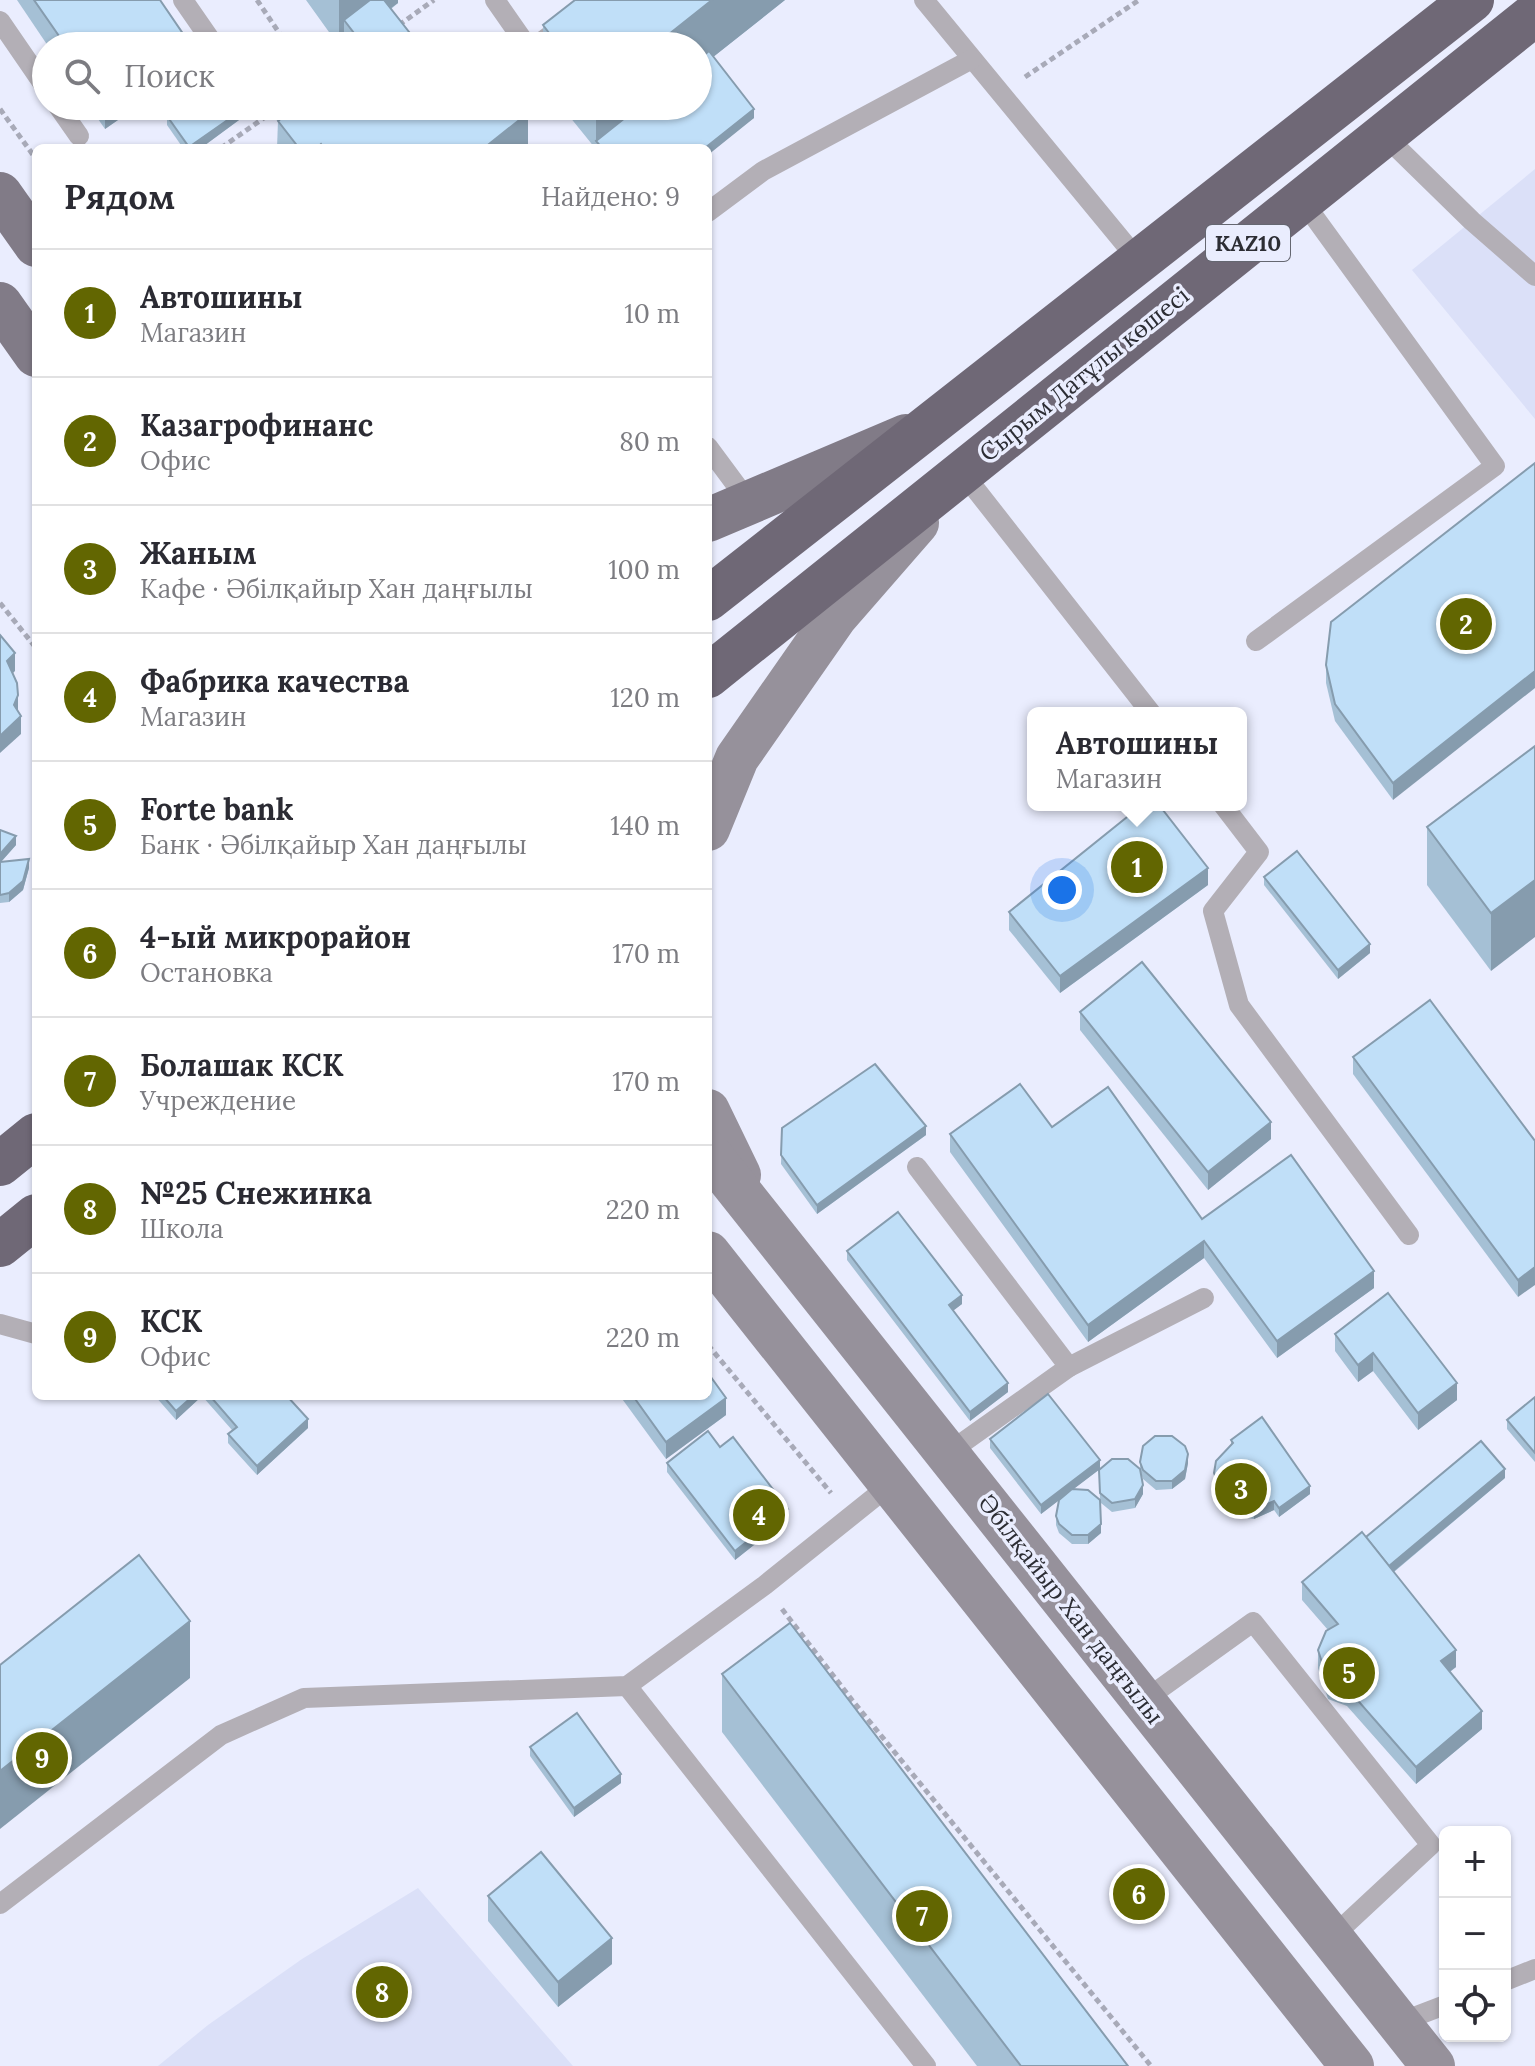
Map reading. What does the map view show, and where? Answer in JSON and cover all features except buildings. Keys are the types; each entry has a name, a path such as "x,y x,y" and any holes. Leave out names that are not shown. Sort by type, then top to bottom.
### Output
{"highway":[{"name":"KAZ10","path":"712,596 1472,0"},
{"name":"Сырым Датұлы көшесі","path":"712,673 1535,14"},
{"path":"0,1164 32,1138"},
{"path":"0,1245 32,1219"}],"main road":[{"path":"0,194 32,237"},
{"path":"0,304 32,349"},
{"path":"712,518 927,427"},
{"path":"712,819 737,758 836,616 962,472"},
{"path":"712,1119 759,1217"},
{"name":"Әбілқайыр Хан даңғылы","path":"712,1157 1433,2066"},
{"path":"712,1259 1352,2066"}],"lane":[{"path":"183,0 205,32"},
{"path":"495,0 517,32"},
{"path":"555,32 597,0"},
{"path":"924,0 1139,261"},
{"path":"0,21 32,68"},
{"path":"712,209 763,171 972,59"},
{"path":"68,120 79,136"},
{"path":"1383,134 1472,221 1535,276"},
{"path":"1256,641 1495,466 1302,200"},
{"path":"712,452 748,501"},
{"path":"962,472 1146,707"},
{"path":"1228,811 1259,852 1213,911 1239,1005 1409,1235"},
{"path":"917,1167 1069,1367"},
{"path":"948,1453 1069,1367 1204,1298"},
{"path":"0,1324 32,1333"},
{"path":"0,1904 221,1735 304,1698 627,1686 765,1585 891,1484"},
{"path":"1143,1701 1253,1622 1431,1845 1331,1938"},
{"path":"627,1686 926,2066"},
{"path":"1511,1979 1535,1969"},
{"path":"1398,2023 1439,2007"}],"path":[{"path":"257,0 279,32"},
{"path":"390,31 434,0"},
{"path":"1001,94 1139,0"},
{"path":"0,109 32,153"},
{"path":"227,144 261,120"},
{"path":"0,603 32,643"},
{"path":"712,1350 849,1515"},
{"path":"765,1585 852,1700 1151,2066"}],"shaded area":[{"path":"1535,169 1535,419 1412,270"},
{"path":"418,1888 573,2066 158,2066 208,2025 302,1959"}],"place":[{"name":"Казагрофинанс","path":"1466,624"},
{"name":"Автошины","path":"1137,867"},
{"name":"Жаным","path":"1241,1489"},
{"name":"Фабрика качества","path":"759,1515"},
{"name":"Forte bank","path":"1349,1673"},
{"name":"КСК","path":"42,1758"},
{"name":"4-ый микрорайон","path":"1139,1894"},
{"name":"Болашак КСК","path":"922,1916"},
{"name":"№25 Снежинка","path":"382,1992"}]}
